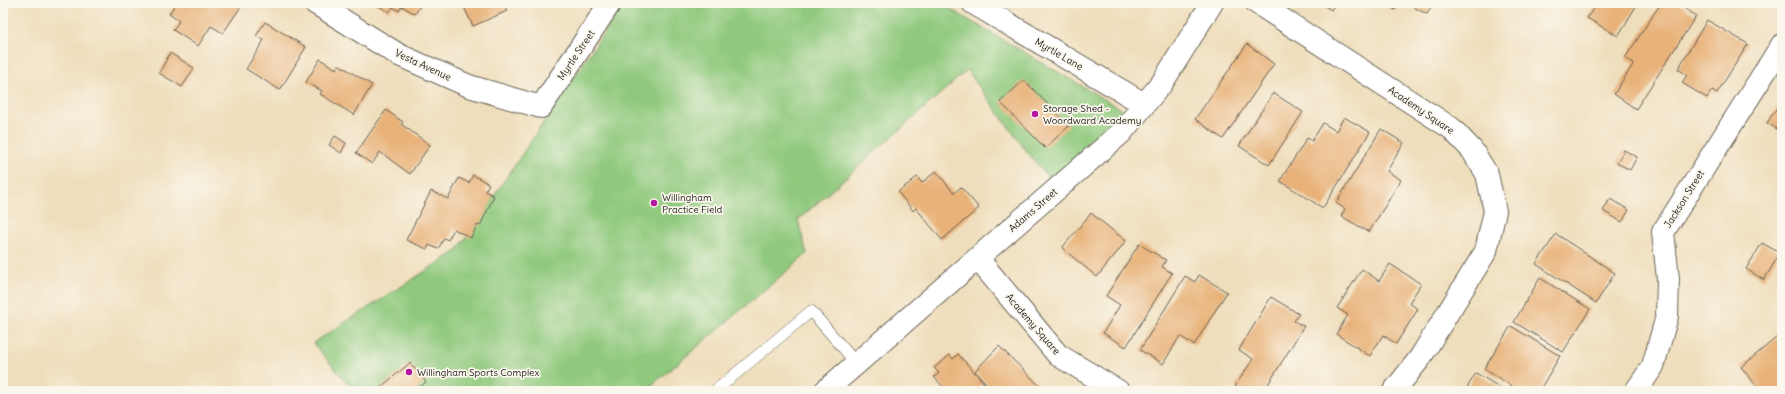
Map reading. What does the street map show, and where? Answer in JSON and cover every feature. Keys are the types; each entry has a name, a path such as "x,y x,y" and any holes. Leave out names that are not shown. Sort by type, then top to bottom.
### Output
{"street":[{"name":"Vesta Avenue","path":"315,3 399,55 469,86 541,107"},
{"name":"Myrtle Street","path":"541,107 610,3"},
{"name":"Myrtle Lane","path":"973,3 1144,104"},
{"name":"Adams Street","path":"825,391 1121,133 1162,83 1212,3"},
{"name":"Academy Square","path":"1257,3 1451,128 1472,150 1487,174 1495,211 1486,251 1420,358 1394,391"},
{"name":"Jackson Street","path":"1636,391 1653,366 1666,316 1668,279 1663,232 1782,45"},
{"name":"Academy Square","path":"978,258 1058,355 1118,391"}],"lane":[{"path":"715,391 811,311 857,364"}],"green space":[{"name":"Willingham Practice Field","path":"624,3 940,3 1133,116 1055,186 1021,144 967,70 798,220 807,254 645,391 354,391 313,343 457,251"}],"building":[{"path":"176,3 239,3 242,5 223,33 211,26 198,46 173,30 179,21 169,14"},
{"path":"374,3 422,3 415,14 402,6 399,11 393,7 389,12"},
{"path":"462,3 507,3 504,4 507,11 473,26"},
{"path":"1320,3 1336,3 1331,10"},
{"path":"1388,3 1399,3 1395,10 1387,5"},
{"path":"1417,3 1433,3 1427,14 1415,8"},
{"path":"1597,3 1638,3 1618,36 1587,18"},
{"path":"1661,3 1677,3 1696,16 1636,109 1614,94 1634,63 1625,58"},
{"path":"1707,20 1748,44 1717,93 1712,90 1707,98 1682,83 1687,75 1678,69"},
{"path":"265,22 306,47 280,90 246,69 264,40 256,36"},
{"path":"1247,44 1274,64 1223,139 1195,119"},
{"path":"170,53 194,68 182,87 159,73"},
{"path":"320,59 336,69 338,64 372,85 354,115 320,94 322,91 306,82"},
{"name":"Storage Shed - Woordward Academy","path":"1024,80 1069,126 1045,148 1000,102"},
{"path":"1273,93 1303,112 1269,165 1239,146"},
{"path":"1782,100 1782,132 1767,123"},
{"path":"386,110 403,122 401,124 430,145 410,174 380,152 372,164 356,153"},
{"path":"1344,117 1370,132 1323,208 1280,181 1307,138 1312,141 1323,123 1336,131"},
{"path":"1381,129 1404,143 1387,171 1401,180 1369,232 1341,216 1345,209 1336,203"},
{"path":"335,136 346,143 341,153 329,145"},
{"path":"1624,150 1637,157 1630,170 1617,163"},
{"path":"936,171 954,193 961,187 979,208 942,240 916,208 913,211 898,192 917,177 922,183"},
{"path":"473,175 489,184 485,191 494,196 480,226 477,225 471,238 454,229 448,240 444,238 438,249 429,245 427,249 406,240 431,191 448,199 459,178 469,183"},
{"path":"1610,199 1629,210 1622,222 1603,211"},
{"path":"1091,213 1126,241 1097,277 1062,248"},
{"path":"1556,234 1615,273 1596,303 1536,264"},
{"path":"1762,243 1780,253 1764,280 1746,269"},
{"path":"1139,244 1166,260 1162,267 1172,273 1126,347 1103,333 1120,305 1106,296"},
{"path":"1390,264 1421,284 1409,303 1418,309 1396,344 1383,335 1370,356 1336,334 1348,315 1337,308 1362,269 1379,281"},
{"path":"1199,275 1227,292 1194,345 1180,336 1163,364 1140,350 1185,276 1195,282"},
{"path":"1540,278 1590,309 1563,352 1514,322"},
{"path":"1271,297 1299,314 1294,321 1304,326 1264,391 1244,391 1235,386 1253,359 1239,350"},
{"path":"1511,326 1560,356 1539,391 1520,391 1484,369"},
{"path":"1782,333 1782,391 1761,391 1741,367"},
{"path":"999,346 1045,391 993,391 975,371"},
{"path":"958,354 984,383 975,391 947,391 934,377 939,373 934,368 950,355 953,359"},
{"name":"Willingham Sports Complex","path":"410,363 426,382 415,391 376,391"},
{"path":"1476,373 1506,391 1465,391"}],"place":[{"name":"Storage Shed - Woordward Academy","path":"1035,114"},
{"name":"Willingham Practice Field","path":"654,203"},
{"name":"Willingham Sports Complex","path":"409,372"}]}
